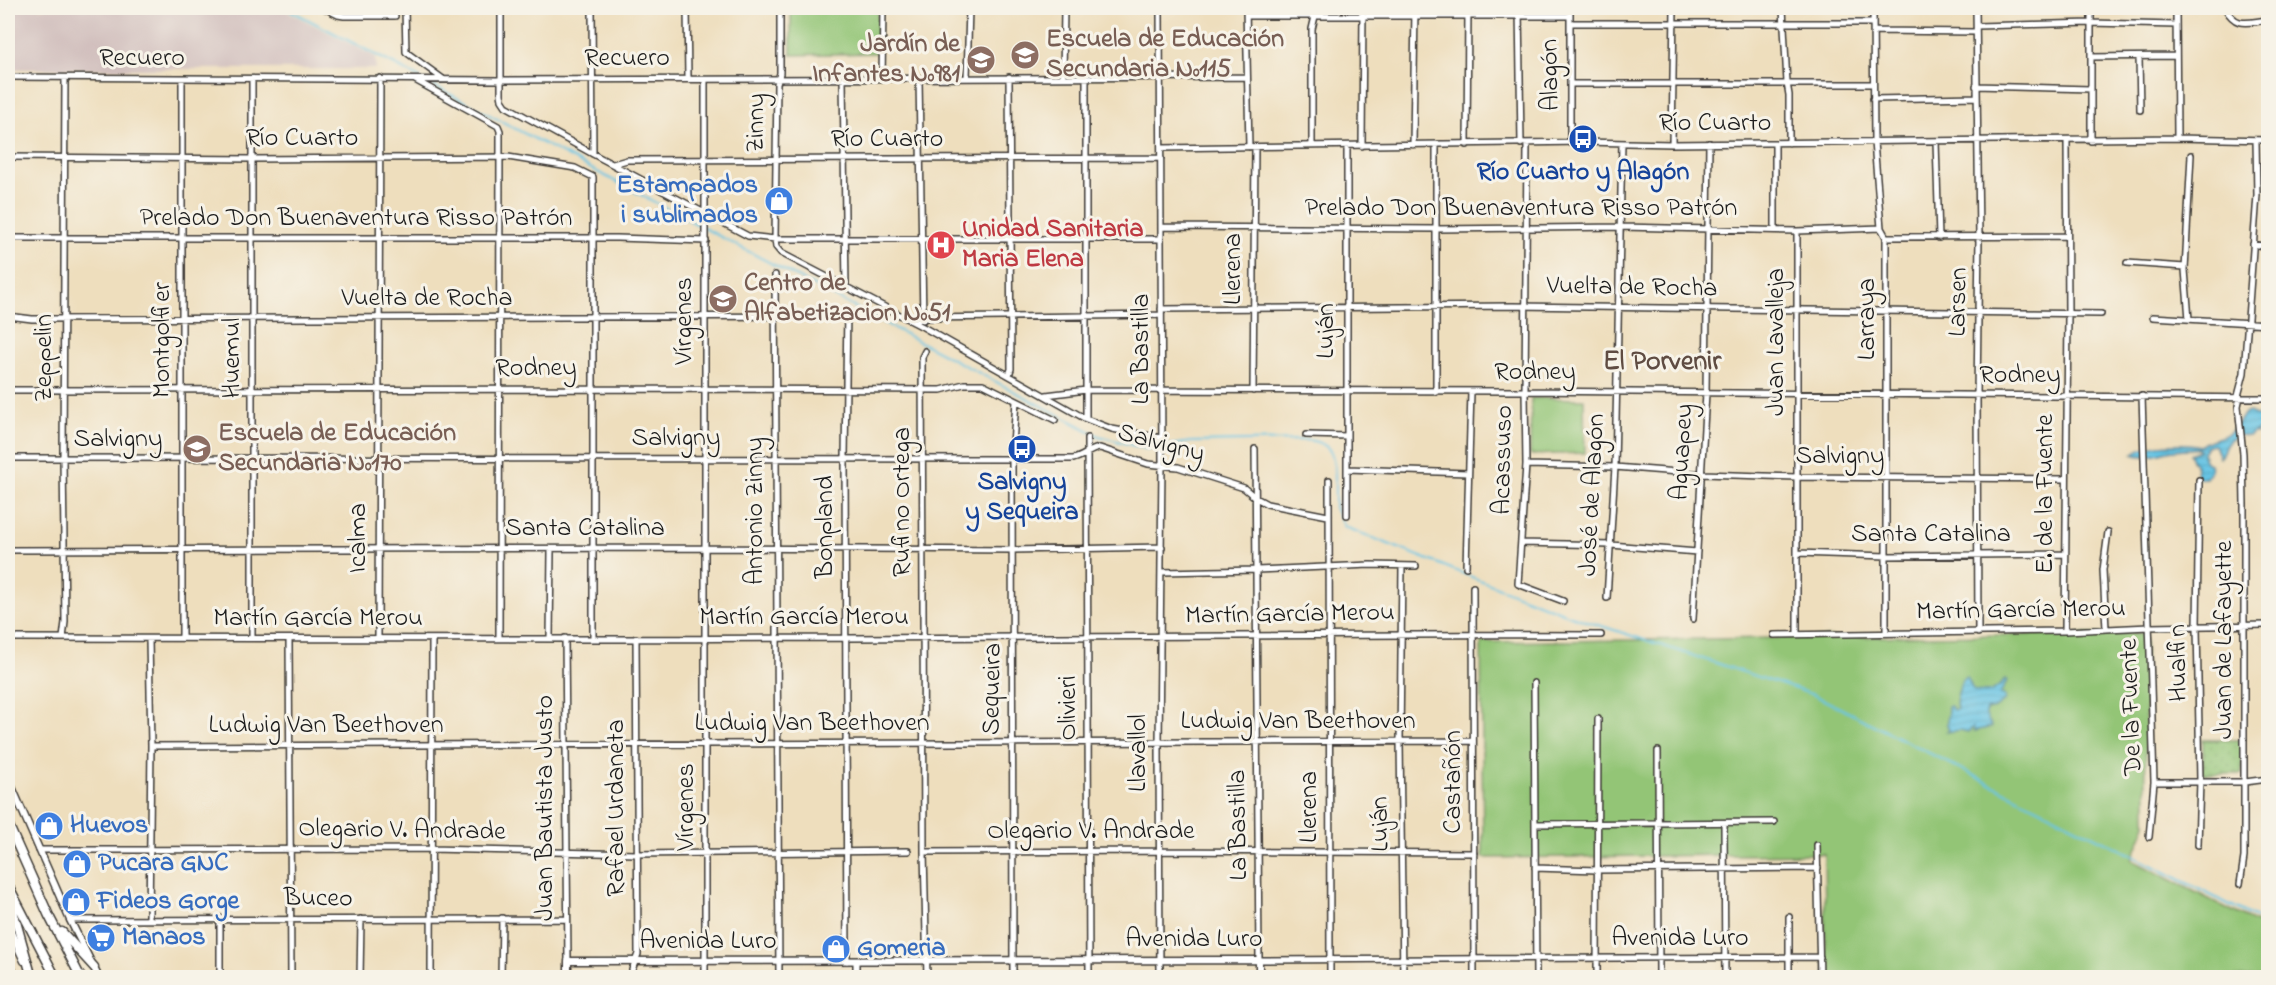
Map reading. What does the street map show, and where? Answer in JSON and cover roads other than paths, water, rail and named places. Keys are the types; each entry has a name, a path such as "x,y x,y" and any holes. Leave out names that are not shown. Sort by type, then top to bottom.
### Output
{"highway":[{"path":"8,824 81,978"},
{"path":"8,885 56,978"},
{"path":"8,890 32,978"},
{"path":"53,922 94,967"}],"street":[{"path":"324,8 344,16 395,16"},
{"path":"405,8 406,52 442,79"},
{"path":"501,8 500,80 502,100 506,105 748,236 775,239 1161,239"},
{"path":"592,8 593,154"},
{"path":"687,8 688,78"},
{"name":"Zinny","path":"775,239 780,8"},
{"path":"882,79 883,8"},
{"path":"967,78 969,8"},
{"path":"1063,78 1064,8"},
{"name":"La Bastilla","path":"1160,8 1162,466"},
{"name":"Llerena","path":"1246,8 1247,76 1252,147 1253,391"},
{"path":"1312,146 1312,29 1317,8"},
{"path":"1362,146 1363,8"},
{"path":"1413,145 1415,8"},
{"path":"1467,145 1468,8"},
{"name":"Acassuso","path":"1519,8 1527,228 1526,465 1518,584 1563,601"},
{"name":"Alagón","path":"1570,8 1570,143"},
{"path":"1672,144 1674,8"},
{"path":"1783,8 1790,143"},
{"name":"Larraya","path":"1873,8 1874,142 1881,228 1886,237 1888,396 1886,633"},
{"name":"Larsen","path":"1976,8 1979,237 1976,479 1978,633"},
{"path":"2091,8 2091,141"},
{"path":"2176,8 2177,138"},
{"path":"2225,8 2231,19 2239,22 2268,20"},
{"path":"1246,16 1569,16"},
{"path":"1570,23 1873,23"},
{"path":"1874,31 2091,23 2176,25"},
{"path":"2091,57 2176,56"},
{"path":"2139,57 2140,110"},
{"name":"Recuero","path":"8,78 500,80 688,78 705,80 1247,76"},
{"path":"1009,77 1011,239 1011,369 1009,375"},
{"name":"Zeppelin","path":"63,638 65,78"},
{"name":"Icalma","path":"378,639 380,78"},
{"path":"1086,78 1088,159 1086,419"},
{"name":"Montgolfier","path":"182,79 182,638"},
{"name":"Huemul","path":"252,79 252,638"},
{"path":"413,79 498,126 500,130 499,638"},
{"path":"843,79 846,287"},
{"path":"919,79 923,327"},
{"path":"705,80 706,213"},
{"path":"1571,84 1874,84"},
{"path":"1976,86 2091,89"},
{"path":"1874,99 1977,97"},
{"name":"Río Cuarto","path":"1161,148 1570,143 2091,141 2177,138 2268,140"},
{"name":"E. de la Fuente","path":"2065,631 2067,140"},
{"name":"Juan de Lafayette","path":"2240,884 2244,857 2245,627 2243,454 2238,406 2244,373 2257,195 2256,140"},
{"path":"1936,141 1939,238"},
{"name":"José de Alagón","path":"1607,598 1615,467 1622,227 1622,143"},
{"name":"Aguapey","path":"1693,619 1706,393 1709,143"},
{"path":"1775,143 1775,229"},
{"path":"1436,145 1436,392"},
{"name":"Luján","path":"1347,146 1347,515"},
{"path":"2189,319 2185,267 2191,155"},
{"name":"Río Cuarto","path":"8,157 182,159 500,157 575,168 593,177 593,238"},
{"name":"Río Cuarto","path":"613,164 627,160 705,159 1161,158"},
{"name":"Vírgenes","path":"705,978 706,213"},
{"name":"Prelado Don Buenaventura Risso Patrón","path":"1161,227 1436,229 1622,227 1797,231 1881,228"},
{"name":"Juan Lavalleja","path":"1797,231 1797,634"},
{"path":"1886,237 2066,236"},
{"name":"Prelado Don Buenaventura Risso Patrón","path":"8,238 65,240 593,238 706,241"},
{"path":"593,238 593,638"},
{"path":"775,239 776,247 781,253 923,327 1046,394 1086,419 1112,429 1161,438"},
{"path":"2253,244 2268,247"},
{"path":"2127,263 2185,267"},
{"name":"Antonio Zinny","path":"775,275 778,962"},
{"name":"Vuelta de Rocha","path":"913,322 924,318 1087,318 1254,308 1436,305 1887,309 2101,314"},
{"name":"Bonpland","path":"848,309 845,458 848,961"},
{"name":"Vuelta de Rocha","path":"8,316 32,319 847,316"},
{"path":"2153,317 2268,324"},
{"name":"Rufino Ortega","path":"925,351 922,357 922,549 927,978"},
{"name":"Rodney","path":"8,390 500,388 941,390 964,384 983,384 1055,420"},
{"name":"Rodney","path":"1046,394 1086,390 1525,391 2268,398"},
{"path":"1466,567 1471,392"},
{"name":"De la Fuente","path":"2142,396 2148,522 2154,782 2149,837"},
{"name":"Sequeira","path":"1013,978 1012,459 1016,401"},
{"path":"1306,435 1347,436"},
{"name":"Olivieri","path":"1087,438 1089,978"},
{"name":"Salvigny","path":"8,458 182,460 1073,459 1094,448 1100,448 1148,464 1178,466 1244,488 1267,504 1328,516"},
{"name":"La Bastilla","path":"1255,450 1259,978"},
{"name":"Salvigny","path":"1526,465 1615,467 1702,474 1797,477 2065,479"},
{"path":"1159,636 1162,572 1162,466"},
{"path":"1347,469 1468,474"},
{"path":"1329,480 1329,636"},
{"name":"Hualfin","path":"2198,845 2200,781 2197,627 2199,480"},
{"path":"2106,629 2103,570 2108,532"},
{"path":"1521,543 1611,545 1698,552"},
{"name":"Santa Catalina","path":"8,550 776,548 1013,550 1162,547"},
{"path":"550,638 551,550"},
{"name":"Santa Catalina","path":"1797,553 1887,556 2065,555"},
{"path":"1162,572 1329,566 1416,566"},
{"name":"Luján","path":"1402,566 1400,741 1403,978"},
{"name":"Castañón","path":"1473,587 1474,978"},
{"name":"Martín García Merou","path":"1774,635 2268,626"},
{"name":"Martín García Merou","path":"8,638 1601,635"},
{"name":"Llavallol","path":"1159,636 1160,978"},
{"name":"Llerena","path":"1329,636 1330,978"},
{"name":"Juan Bautista Justo","path":"565,638 568,978"},
{"name":"Rafael Urdaneta","path":"632,978 638,954 636,638"},
{"path":"148,639 151,746 149,919"},
{"path":"289,639 291,978"},
{"path":"431,978 432,639"},
{"path":"1534,683 1536,978"},
{"path":"1597,978 1598,719"},
{"name":"Ludwig Van Beethoven","path":"151,746 1473,741"},
{"path":"1658,751 1659,978"},
{"path":"8,778 70,920 99,978"},
{"path":"2154,782 2245,782 2268,779"},
{"path":"1535,824 1774,822"},
{"path":"1724,824 1725,978"},
{"path":"1817,845 1820,978"},
{"name":"Olegario V. Andrade","path":"39,850 431,849 636,854 908,851"},
{"name":"Olegario V. Andrade","path":"924,852 1474,853"},
{"path":"1535,868 1597,870 1818,868"},
{"path":"1789,917 1789,978"},
{"path":"220,918 220,978"},
{"path":"501,978 502,918"},
{"name":"Buceo","path":"70,920 566,918"},
{"path":"360,978 361,920"},
{"path":"8,926 32,978"},
{"name":"Avenida Luro","path":"568,962 1820,957"},
{"path":"856,961 856,978"},
{"path":"778,962 779,978"},
{"path":"8,965 16,978"}],"water":[{"path":"2249,412 2268,420 2268,429 2257,430 2256,434 2254,432 2248,436 2234,437 2219,457 2214,444 2208,445 2202,456 2205,462 2210,464 2211,470 2206,478 2199,478 2196,472 2197,467 2190,454 2200,450 2198,448 2148,456 2133,454 2138,450 2165,444 2200,446 2230,432"},
{"path":"1967,677 1973,690 1983,692 1995,689 2005,679 2007,681 2000,695 2004,695 2006,700 1995,708 1986,710 1985,714 1992,727 1974,731 1973,727 1968,732 1960,730 1947,732 1949,730 1948,706 1951,706 1953,710 1957,709 1958,694 1964,678"}],"waterway":[{"path":"286,8 420,78"},
{"path":"425,81 1099,436 1146,449 1191,442 1315,441 1326,446 1332,454 1335,474"},
{"path":"1335,475 1335,508 1345,527 1571,616 1814,695 2268,924"}],"place":[{"name":"Escuela de Educación Secundaria Nº115","path":"1025,55"},
{"name":"Jardín de Infantes Nº981","path":"981,60"},
{"name":"Río Cuarto y Alagón","path":"1583,139"},
{"name":"Estampados i sublimados","path":"779,201"},
{"name":"Unidad Sanitaria Maria Elena","path":"941,245"},
{"name":"Centro de Alfabetizacion Nº51","path":"723,299"},
{"name":"Escuela de Educación Secundaria Nº170","path":"197,449"},
{"name":"Salvigny y Sequeira","path":"1022,449"},
{"name":"Huevos","path":"49,826"},
{"name":"Pucara GNC","path":"77,864"},
{"name":"Fideos Gorge","path":"76,902"},
{"name":"Manaos","path":"101,938"},
{"name":"Gomeria","path":"836,949"}],"district":[{"name":"El Porvenir","path":"1662,362"}]}
